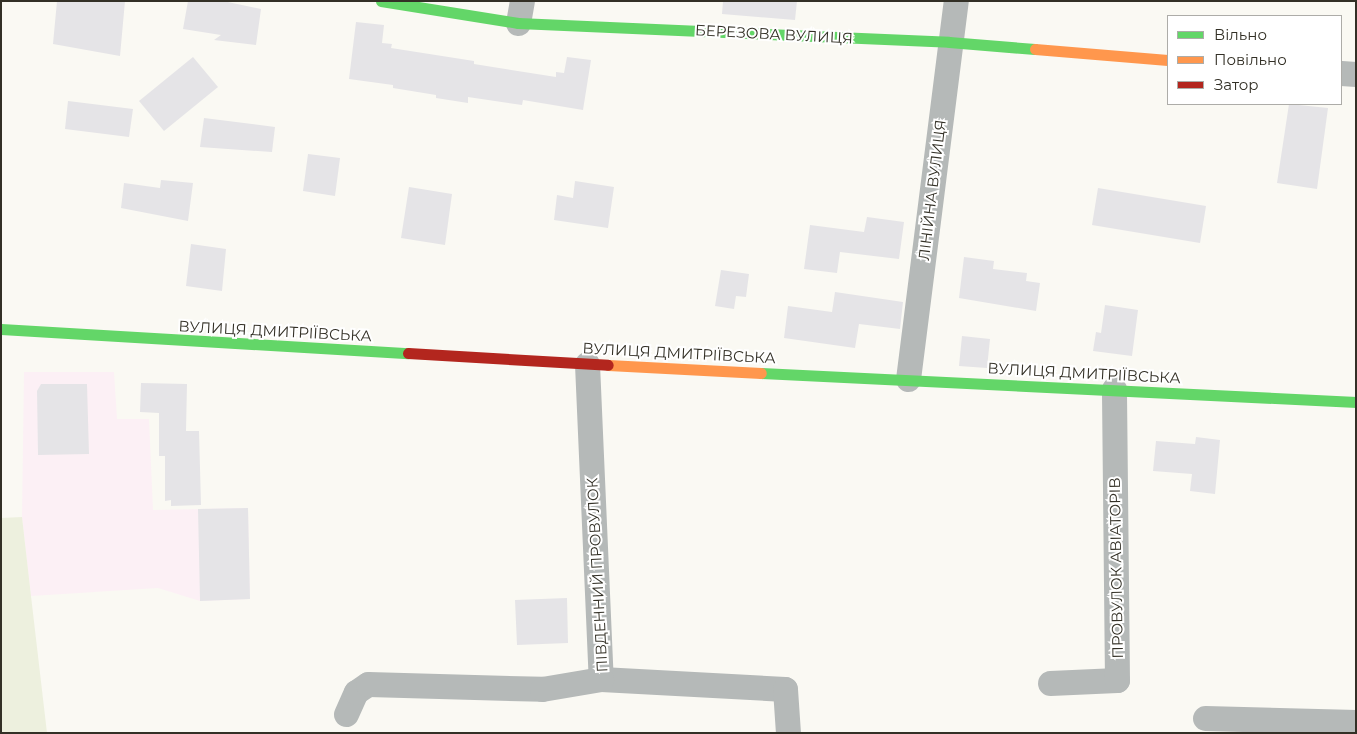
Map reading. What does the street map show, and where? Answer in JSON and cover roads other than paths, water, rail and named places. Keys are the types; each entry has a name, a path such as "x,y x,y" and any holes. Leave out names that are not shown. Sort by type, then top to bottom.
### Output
{"main road":[{"name":"БЕРЕЗОВА ВУЛИЦЯ","path":"381,1 949,42 1167,60"},
{"name":"ВУЛИЦЯ ДМИТРІЇВСЬКА","path":"1,329 587,364 1356,402"}],"street":[{"name":"ЛІНІЙНА ВУЛИЦЯ","path":"908,379 949,42 956,1"},
{"path":"1342,73 1356,74"},
{"name":"ПІВДЕННИЙ ПРОВУЛОК","path":"587,364 601,679 785,689 788,733"},
{"name":"ПРОВУЛОК АВІАТОРІВ","path":"1050,683 1117,680 1114,389"},
{"path":"346,714 356,692 368,684 542,689 601,679"},
{"path":"1205,718 1349,726"}]}
